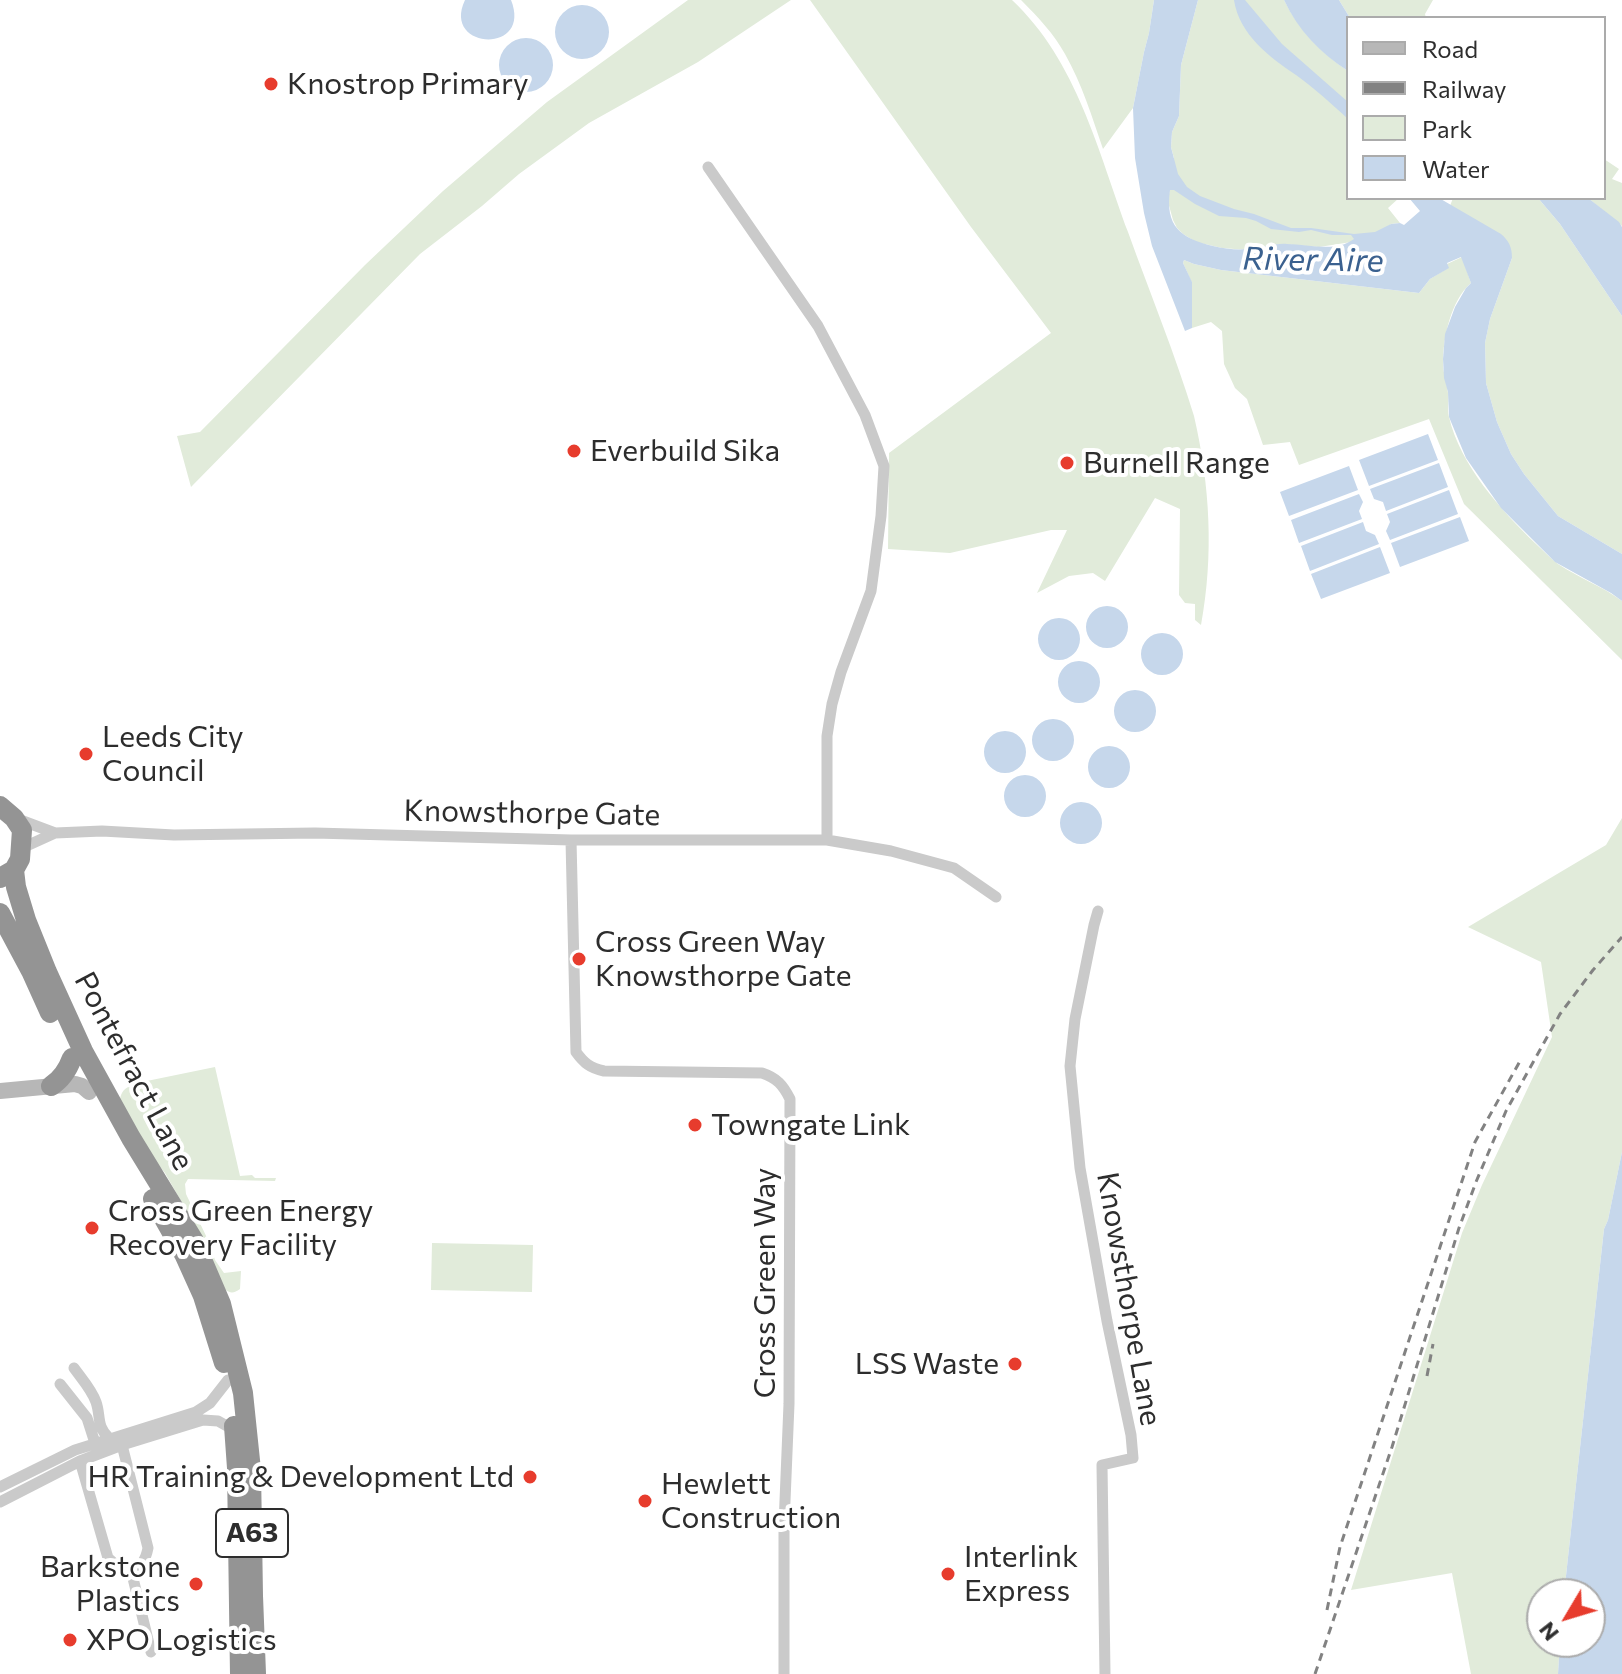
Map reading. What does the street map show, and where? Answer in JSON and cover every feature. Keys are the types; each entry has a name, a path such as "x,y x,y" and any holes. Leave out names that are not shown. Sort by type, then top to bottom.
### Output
{"highway":[{"path":"7,812 22,830 22,848"},
{"name":"A63","path":"7,874 20,859 22,848"},
{"name":"Pontefract Lane","path":"7,874 16,887 47,972 83,1051 228,1301 229,1333 243,1393 250,1458 256,1674"},
{"name":"Pontefract Lane","path":"0,913 89,1092 184,1254 203,1296 228,1380 234,1430 240,1674"},
{"path":"51,1086 67,1071 72,1058"},
{"path":"109,1100 110,1091 119,1075"}],"street":[{"path":"708,167 818,326 865,415 884,466 871,591 841,672 827,736 827,840"},
{"name":"Knowsthorpe Gate","path":"7,812 55,833"},
{"name":"Knowsthorpe Gate","path":"22,848 55,833 102,831 174,835 315,833 571,840 827,840 891,851 954,868 996,897"},
{"name":"Cross Green Way","path":"571,840 576,1052 583,1061 590,1068 604,1071 762,1073 775,1077 790,1099 784,1674"},
{"name":"Knowsthorpe Lane","path":"1098,911 1075,1019 1070,1066 1080,1168 1133,1458 1102,1465 1105,1674"},
{"path":"0,1091 75,1084 89,1092"},
{"path":"74,1368 97,1403 98,1420 109,1438"},
{"path":"0,1487 91,1444 196,1412 210,1403 228,1380"},
{"path":"60,1384 87,1418 91,1444 80,1461 108,1558 117,1567 131,1570 146,1561 148,1548 122,1445"},
{"path":"0,1502 80,1461 203,1420 218,1421 234,1430"},
{"path":"91,1444 101,1446 113,1442 122,1445"},
{"path":"131,1570 151,1652"}],"green space":[{"path":"688,0 791,0 698,62 589,123 519,174 420,254 191,487 177,436 200,432 365,265 443,191 547,102"},
{"path":"810,0 1012,0 1053,51 1083,108 1095,139 1194,416 1207,494 1209,546 1201,625 1195,620 1195,604 1185,603 1179,595 1180,509 1155,498 1105,581 1093,573 1069,576 1037,593 1067,530 1051,530 950,553 888,549 889,453 1051,333 971,227"},
{"path":"1021,0 1154,0 1133,108 1103,149 1082,89 1065,54"},
{"path":"1198,0 1284,0 1311,40 1346,70 1346,200 1397,200 1388,208 1400,223 1391,224 1386,228 1390,230 1387,237 1376,242 1358,241 1319,247 1282,244 1247,250 1222,248 1196,242 1183,234 1173,220 1168,202 1174,158 1172,132 1179,116 1181,65"},
{"path":"1339,0 1433,0 1426,16 1349,16"},
{"path":"1606,160 1619,169 1612,179 1622,183 1622,226 1590,200 1606,200"},
{"path":"1452,200 1540,200 1560,224 1622,316 1622,554 1558,516 1511,454 1497,422 1486,383 1485,343 1490,319 1512,258 1469,217 1450,206"},
{"path":"1462,257 1471,283 1453,309 1443,353 1448,414 1454,435 1483,486 1535,543 1558,564 1622,601 1622,660 1464,504 1429,419 1299,465 1290,442 1263,445 1247,399 1235,388 1224,364 1222,331 1211,322 1192,328 1192,283 1184,260 1221,270 1419,293 1430,279 1448,268 1447,264"},
{"path":"1622,818 1622,1152 1604,1229 1566,1578 1526,1578 1526,1658 1559,1658 1558,1674 1471,1674 1452,1573 1351,1590 1462,1233 1552,1037 1541,962 1468,927 1606,845"},
{"path":"215,1067 240,1176 276,1178 275,1181 188,1179 185,1184 186,1194 215,1260 224,1273 241,1271 240,1289 232,1292 224,1289 185,1208 165,1173 148,1152 120,1099 126,1089 137,1083"},
{"path":"432,1243 533,1245 532,1292 431,1290"}],"water":[{"path":"465,0 511,0 514,18 510,30 500,37 487,39 475,36 465,29 461,17"},
{"name":"River Aire","path":"1154,0 1198,0 1181,65 1179,116 1172,132 1171,147 1178,174 1187,187 1200,196 1291,228 1354,234 1375,232 1391,224 1404,225 1420,211 1411,200 1442,200 1506,239 1512,258 1490,319 1485,343 1486,383 1497,422 1511,454 1558,516 1622,554 1622,601 1555,562 1501,508 1466,458 1449,417 1443,359 1445,334 1455,307 1471,283 1461,257 1447,263 1449,268 1430,279 1419,293 1221,270 1184,260 1192,282 1192,328 1185,331 1152,246 1135,158 1133,108","holes":["1170,190 1219,216 1246,218 1271,229 1311,230 1351,235 1354,239 1330,247 1282,244 1227,249 1213,246 1192,239 1177,228 1170,213"]},
{"path":"1234,0 1245,0 1282,44 1346,100 1346,117 1257,44 1237,12"},
{"path":"1284,0 1339,0 1349,16 1346,16 1346,70 1328,57 1296,21"},
{"path":"582,5 601,13 609,32 601,51 582,59 563,51 555,32 563,13"},
{"path":"526,38 537,40 545,46 551,54 551,76 545,84 537,90 526,92 515,90 507,84 501,76 499,65 501,54 507,46 515,40"},
{"path":"1540,200 1591,200 1619,222 1622,227 1622,316 1560,224"},
{"path":"1428,434 1438,460 1369,486 1359,460"},
{"path":"1439,463 1448,487 1386,511 1383,502 1374,499 1370,489"},
{"path":"1349,466 1358,490 1289,516 1280,492"},
{"path":"1449,490 1458,514 1390,540 1386,531 1390,522 1387,514"},
{"path":"1359,494 1363,502 1359,511 1362,519 1299,543 1291,520"},
{"path":"1460,517 1469,541 1400,567 1391,543"},
{"path":"1363,522 1366,531 1375,535 1379,544 1310,571 1301,546"},
{"path":"1380,547 1390,573 1321,599 1311,574"},
{"path":"1107,606 1122,612 1128,627 1122,642 1107,648 1092,642 1086,627 1092,612"},
{"path":"1059,618 1074,624 1080,639 1074,654 1059,660 1044,654 1038,639 1044,624"},
{"path":"1162,633 1177,639 1183,654 1177,669 1162,675 1147,669 1141,654 1147,639"},
{"path":"1079,661 1094,667 1100,682 1094,697 1079,703 1064,697 1058,682 1064,667"},
{"path":"1135,690 1150,696 1156,711 1150,726 1135,732 1120,726 1114,711 1120,696"},
{"path":"1053,719 1068,725 1074,740 1068,755 1053,761 1038,755 1032,740 1038,725"},
{"path":"1005,731 1020,737 1026,752 1020,767 1005,773 990,767 984,752 990,737"},
{"path":"1109,746 1124,752 1130,767 1124,782 1109,788 1094,782 1088,767 1094,752"},
{"path":"1025,775 1040,781 1046,796 1040,811 1025,817 1010,811 1004,796 1010,781"},
{"path":"1081,802 1096,808 1102,823 1096,838 1081,844 1066,838 1060,823 1066,808"},
{"path":"1622,1152 1622,1674 1558,1674 1559,1658 1606,1658 1606,1578 1566,1578 1604,1229"}],"railway":[{"path":"1315,1674 1392,1447 1476,1182 1506,1111 1560,1014 1622,937"},
{"path":"1327,1610 1340,1547 1475,1142 1520,1061"},
{"path":"1427,1376 1433,1344"}],"place":[{"name":"Knostrop Primary","path":"271,84"},
{"name":"Everbuild Sika","path":"574,451"},
{"name":"Burnell Range","path":"1067,463"},
{"name":"Leeds City Council","path":"86,754"},
{"name":"Cross Green Way Knowsthorpe Gate","path":"579,959"},
{"name":"Towngate Link","path":"695,1125"},
{"name":"Cross Green Energy Recovery Facility","path":"92,1228"},
{"name":"LSS Waste","path":"1015,1364"},
{"name":"HR Training & Development Ltd","path":"530,1477"},
{"name":"Hewlett Construction","path":"645,1501"},
{"name":"Interlink Express","path":"948,1574"},
{"name":"Barkstone Plastics","path":"196,1584"},
{"name":"XPO Logistics","path":"70,1640"}]}
